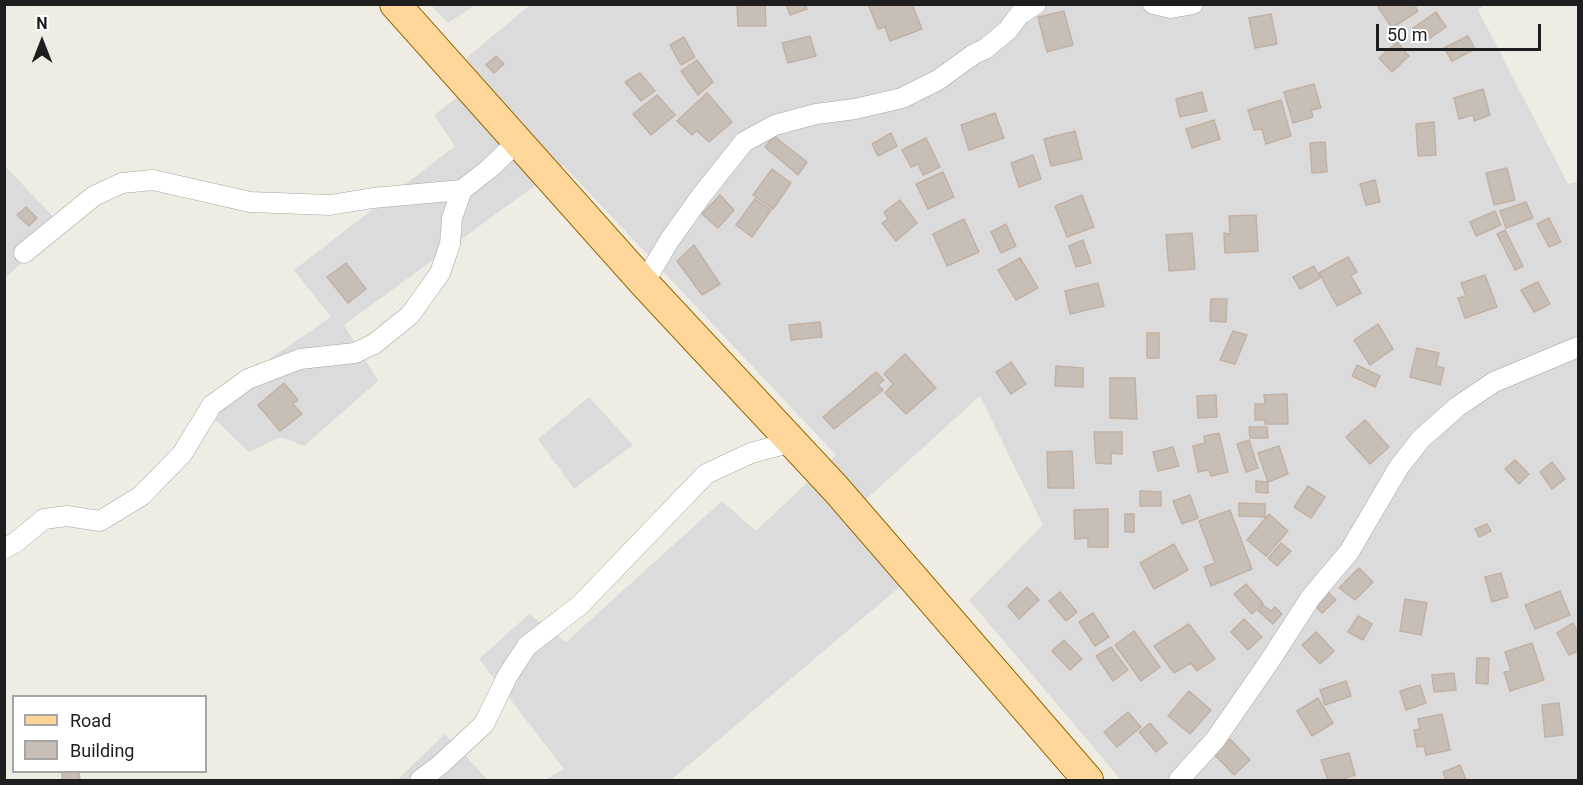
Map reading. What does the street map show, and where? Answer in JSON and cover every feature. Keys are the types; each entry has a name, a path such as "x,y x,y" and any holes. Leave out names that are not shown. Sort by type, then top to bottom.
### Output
{"main road":[{"path":"395,4 644,283 836,489 1088,780"}],"street":[{"path":"644,283 701,196 744,142 775,125 816,114 855,109 902,98 939,80 974,54 985,49 1008,30 1019,15 1036,4"},
{"path":"1154,4 1171,9 1193,4"},
{"path":"4,549 44,519 67,516 100,521 141,496 182,454 212,405 248,379 300,359 355,353 374,344 410,315 440,273 450,244 452,218 462,190 490,168 517,142"},
{"path":"24,253 94,196 122,183 153,180 250,202 330,205 373,198 462,190"},
{"path":"1179,780 1215,740 1311,597 1349,552 1399,467 1421,439 1457,407 1494,382 1578,347"},
{"path":"420,780 440,765 484,724 508,675 527,646 580,605 706,474 751,453 792,442"}],"shaded area":[{"path":"431,5 475,5 448,23"},
{"path":"530,5 1484,5 1478,10 1568,184 1578,182 1578,780 1121,780 969,600 1043,525 980,396 843,520 902,585 671,780 545,780 564,769 479,659 529,614 566,642 722,501 756,531 836,455 563,165 344,325 378,381 304,446 281,437 249,452 201,406 331,317 294,270 455,146 434,115 481,79 466,58"},
{"path":"4,165 63,227 5,278 4,278"},
{"path":"589,397 633,445 574,489 538,439"},
{"path":"445,734 488,780 397,780"}],"building":[{"path":"737,4 765,4 766,26 738,26"},
{"path":"786,4 805,4 807,9 790,15"},
{"path":"868,4 912,4 922,29 890,41 885,27 878,29"},
{"path":"1382,4 1414,4 1418,11 1392,28 1378,7"},
{"path":"1064,11 1073,45 1047,52 1038,17"},
{"path":"1436,12 1446,27 1423,43 1413,28"},
{"path":"1271,14 1277,44 1255,48 1249,18"},
{"path":"810,36 816,56 788,63 782,43"},
{"path":"1468,36 1475,49 1452,61 1444,48"},
{"path":"684,37 695,57 681,65 670,45"},
{"path":"1397,42 1409,56 1392,72 1379,58"},
{"path":"496,56 504,64 494,73 486,65"},
{"path":"697,60 713,82 698,95 681,71"},
{"path":"640,73 655,91 641,101 625,82"},
{"path":"1314,84 1321,108 1311,110 1313,117 1293,123 1284,92"},
{"path":"1483,89 1490,115 1474,121 1473,115 1459,119 1454,98"},
{"path":"1202,92 1207,111 1180,117 1176,99"},
{"path":"707,93 732,122 709,142 697,131 692,135 677,121"},
{"path":"657,95 675,115 651,135 633,114"},
{"path":"1281,100 1291,136 1266,144 1262,129 1254,130 1248,110"},
{"path":"995,113 1004,138 969,150 961,125"},
{"path":"1214,120 1220,139 1192,148 1186,129"},
{"path":"1434,122 1436,155 1418,156 1416,124"},
{"path":"1075,131 1082,159 1051,166 1044,139"},
{"path":"891,133 897,146 878,156 872,144"},
{"path":"774,136 807,162 798,175 765,147"},
{"path":"926,138 940,167 923,175 918,164 911,167 902,150"},
{"path":"1325,142 1327,172 1312,173 1310,143"},
{"path":"1033,155 1041,179 1019,187 1011,163"},
{"path":"1507,168 1515,200 1494,205 1486,173"},
{"path":"772,169 791,183 773,209 753,195"},
{"path":"943,172 954,197 928,209 916,184"},
{"path":"1375,180 1380,202 1366,205 1360,184"},
{"path":"720,195 734,210 718,228 702,214"},
{"path":"1082,195 1094,227 1067,237 1055,206"},
{"path":"755,199 771,210 752,237 736,225"},
{"path":"900,200 917,223 896,241 882,223 888,219 884,212"},
{"path":"1526,202 1533,218 1506,228 1500,211"},
{"path":"26,207 37,218 29,226 17,215"},
{"path":"1495,211 1501,225 1476,236 1470,222"},
{"path":"1256,215 1258,251 1225,253 1224,233 1230,234 1229,216"},
{"path":"1549,218 1561,242 1549,247 1537,224"},
{"path":"964,219 979,252 947,266 933,234"},
{"path":"1006,224 1016,246 1001,253 991,232"},
{"path":"1505,230 1523,266 1515,270 1497,234"},
{"path":"1192,233 1195,269 1169,271 1166,235"},
{"path":"1083,240 1091,263 1076,267 1069,246"},
{"path":"694,245 720,284 702,295 677,261"},
{"path":"1348,257 1357,272 1351,276 1361,293 1337,306 1319,273"},
{"path":"1020,258 1038,288 1016,300 998,270"},
{"path":"346,263 366,289 348,303 327,277"},
{"path":"1314,266 1320,278 1300,289 1293,277"},
{"path":"1485,275 1497,307 1465,318 1458,298 1466,296 1461,283"},
{"path":"1538,282 1550,304 1534,312 1521,290"},
{"path":"1098,283 1104,306 1070,314 1065,291"},
{"path":"1211,299 1227,299 1226,322 1210,321"},
{"path":"820,322 822,337 791,340 789,325"},
{"path":"1378,324 1393,349 1370,365 1354,340"},
{"path":"1233,331 1247,335 1235,364 1220,360"},
{"path":"1147,333 1159,333 1159,358 1147,358"},
{"path":"1417,348 1439,353 1436,366 1444,368 1440,385 1410,377"},
{"path":"905,354 936,388 906,414 885,393 893,384 884,374"},
{"path":"1011,362 1026,384 1011,394 996,372"},
{"path":"1357,365 1380,376 1375,387 1352,376"},
{"path":"1056,366 1083,368 1083,387 1055,386"},
{"path":"876,372 884,380 878,385 883,390 834,429 823,417"},
{"path":"1110,378 1135,378 1137,419 1110,418"},
{"path":"284,383 298,400 293,404 302,414 280,431 258,405"},
{"path":"1287,394 1288,424 1265,424 1265,420 1255,420 1255,404 1265,404 1264,395"},
{"path":"1216,395 1217,417 1198,418 1197,396"},
{"path":"1365,420 1389,447 1370,464 1346,437"},
{"path":"1249,427 1267,427 1268,438 1250,438"},
{"path":"1094,432 1122,432 1122,454 1111,453 1111,464 1096,463"},
{"path":"1219,433 1228,472 1211,476 1209,470 1198,472 1193,446 1205,443 1204,436"},
{"path":"1249,440 1258,468 1246,472 1237,444"},
{"path":"1279,446 1288,474 1268,482 1258,453"},
{"path":"1173,447 1179,466 1158,471 1153,452"},
{"path":"1072,451 1074,488 1048,488 1047,452"},
{"path":"1515,460 1529,474 1519,484 1505,469"},
{"path":"1552,462 1565,479 1552,489 1540,472"},
{"path":"1256,481 1268,482 1268,493 1256,492"},
{"path":"1308,486 1325,497 1311,518 1294,507"},
{"path":"1140,491 1161,492 1161,506 1140,506"},
{"path":"1190,495 1198,518 1182,524 1173,501"},
{"path":"1239,503 1265,504 1265,517 1239,516"},
{"path":"1108,509 1108,547 1088,547 1088,538 1075,539 1074,510"},
{"path":"1230,510 1252,569 1211,586 1204,567 1215,563 1199,521"},
{"path":"1125,514 1134,514 1134,532 1125,532"},
{"path":"1269,514 1288,531 1266,556 1247,540"},
{"path":"1487,524 1491,531 1479,537 1475,529"},
{"path":"1281,543 1291,551 1277,566 1268,558"},
{"path":"1174,544 1188,570 1154,589 1140,563"},
{"path":"1359,568 1373,582 1355,600 1339,588"},
{"path":"1501,573 1508,597 1492,602 1485,577"},
{"path":"1246,584 1263,603 1252,614 1234,594"},
{"path":"1027,587 1039,600 1019,619 1008,606"},
{"path":"1327,591 1336,600 1322,613 1314,604"},
{"path":"1560,591 1570,615 1535,629 1525,605"},
{"path":"1060,592 1077,612 1066,621 1049,601"},
{"path":"1405,599 1427,603 1421,635 1400,631"},
{"path":"1263,605 1271,611 1275,607 1282,614 1273,624 1258,611"},
{"path":"1093,613 1109,637 1095,646 1079,622"},
{"path":"1358,616 1372,624 1363,640 1348,632"},
{"path":"1244,619 1262,637 1248,650 1231,632"},
{"path":"1573,623 1578,633 1578,651 1569,655 1557,633"},
{"path":"1189,624 1215,659 1197,671 1191,663 1174,673 1154,646"},
{"path":"1134,631 1160,667 1141,681 1115,645"},
{"path":"1316,632 1334,651 1320,664 1302,645"},
{"path":"1064,640 1082,659 1070,670 1052,651"},
{"path":"1532,643 1544,680 1510,691 1504,672 1511,671 1505,652"},
{"path":"1111,647 1128,670 1113,681 1096,656"},
{"path":"1477,658 1489,658 1488,684 1476,683"},
{"path":"1454,673 1456,690 1434,692 1432,675"},
{"path":"1346,681 1351,696 1325,705 1320,690"},
{"path":"1420,685 1426,703 1406,710 1400,691"},
{"path":"1189,691 1211,710 1190,734 1168,716"},
{"path":"1318,698 1333,723 1312,736 1297,711"},
{"path":"1559,703 1563,735 1545,737 1542,705"},
{"path":"1128,712 1141,727 1117,747 1104,732"},
{"path":"1442,714 1450,750 1426,755 1424,746 1417,747 1414,730 1420,729 1418,719"},
{"path":"1150,723 1167,743 1156,752 1139,732"},
{"path":"1230,739 1250,760 1234,775 1214,754"},
{"path":"1349,753 1355,775 1339,780 1328,780 1321,760"},
{"path":"1460,765 1466,780 1446,780 1443,772"},
{"path":"62,773 79,773 80,780 62,780"}]}
